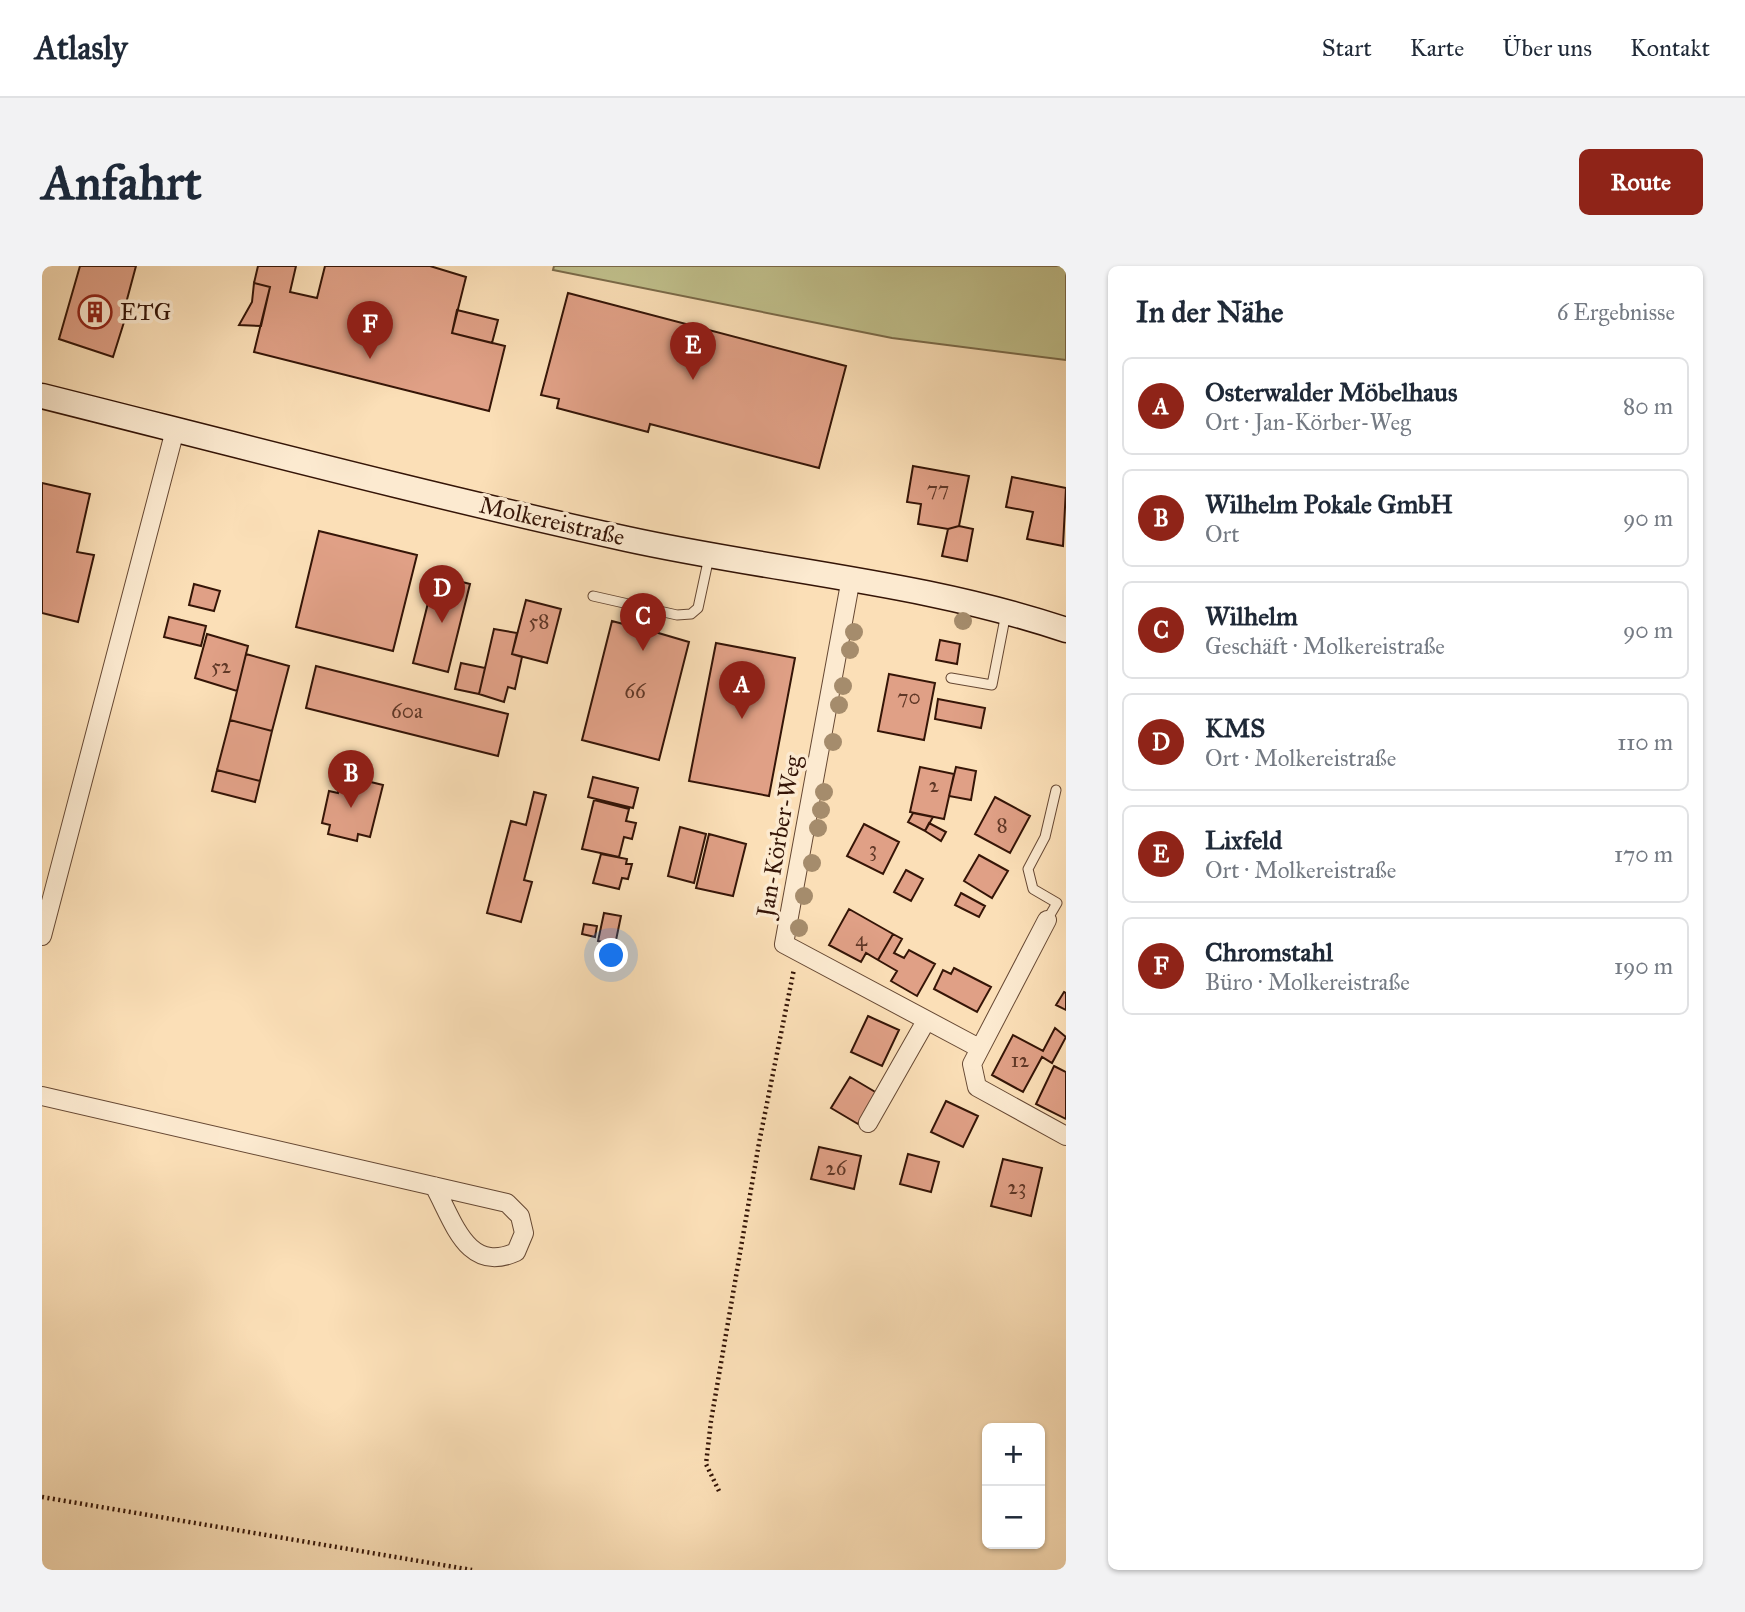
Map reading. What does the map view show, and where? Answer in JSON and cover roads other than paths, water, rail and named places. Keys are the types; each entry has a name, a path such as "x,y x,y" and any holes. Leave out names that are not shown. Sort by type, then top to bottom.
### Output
{"street":[{"name":"Molkereistraße","path":"42,396 607,534 1006,611 1066,630"},
{"path":"42,936 175,430"},
{"name":"Jan-Körber-Weg","path":"851,579 785,944 926,1021"},
{"path":"1047,920 972,1064 977,1087 1066,1136"},
{"path":"868,1124 926,1021 979,1048"},
{"path":"42,1096 434,1186 507,1203 520,1216 524,1233 516,1252 499,1260 478,1256 466,1243 434,1186"}],"lane":[{"path":"593,596 677,615 691,614 698,608 709,555"},
{"path":"951,678 992,685 1006,611"},
{"path":"1047,920 1062,906 1033,888 1028,869 1045,837 1056,790"}],"place":[{"name":"ETG","path":"95,312"},
{"name":"Chromstahl","path":"370,359"},
{"name":"Lixfeld","path":"693,380"},
{"name":"KMS","path":"442,623"},
{"name":"Wilhelm","path":"643,651"},
{"name":"Osterwalder Möbelhaus","path":"742,719"},
{"name":"Wilhelm Pokale GmbH","path":"351,808"}]}
